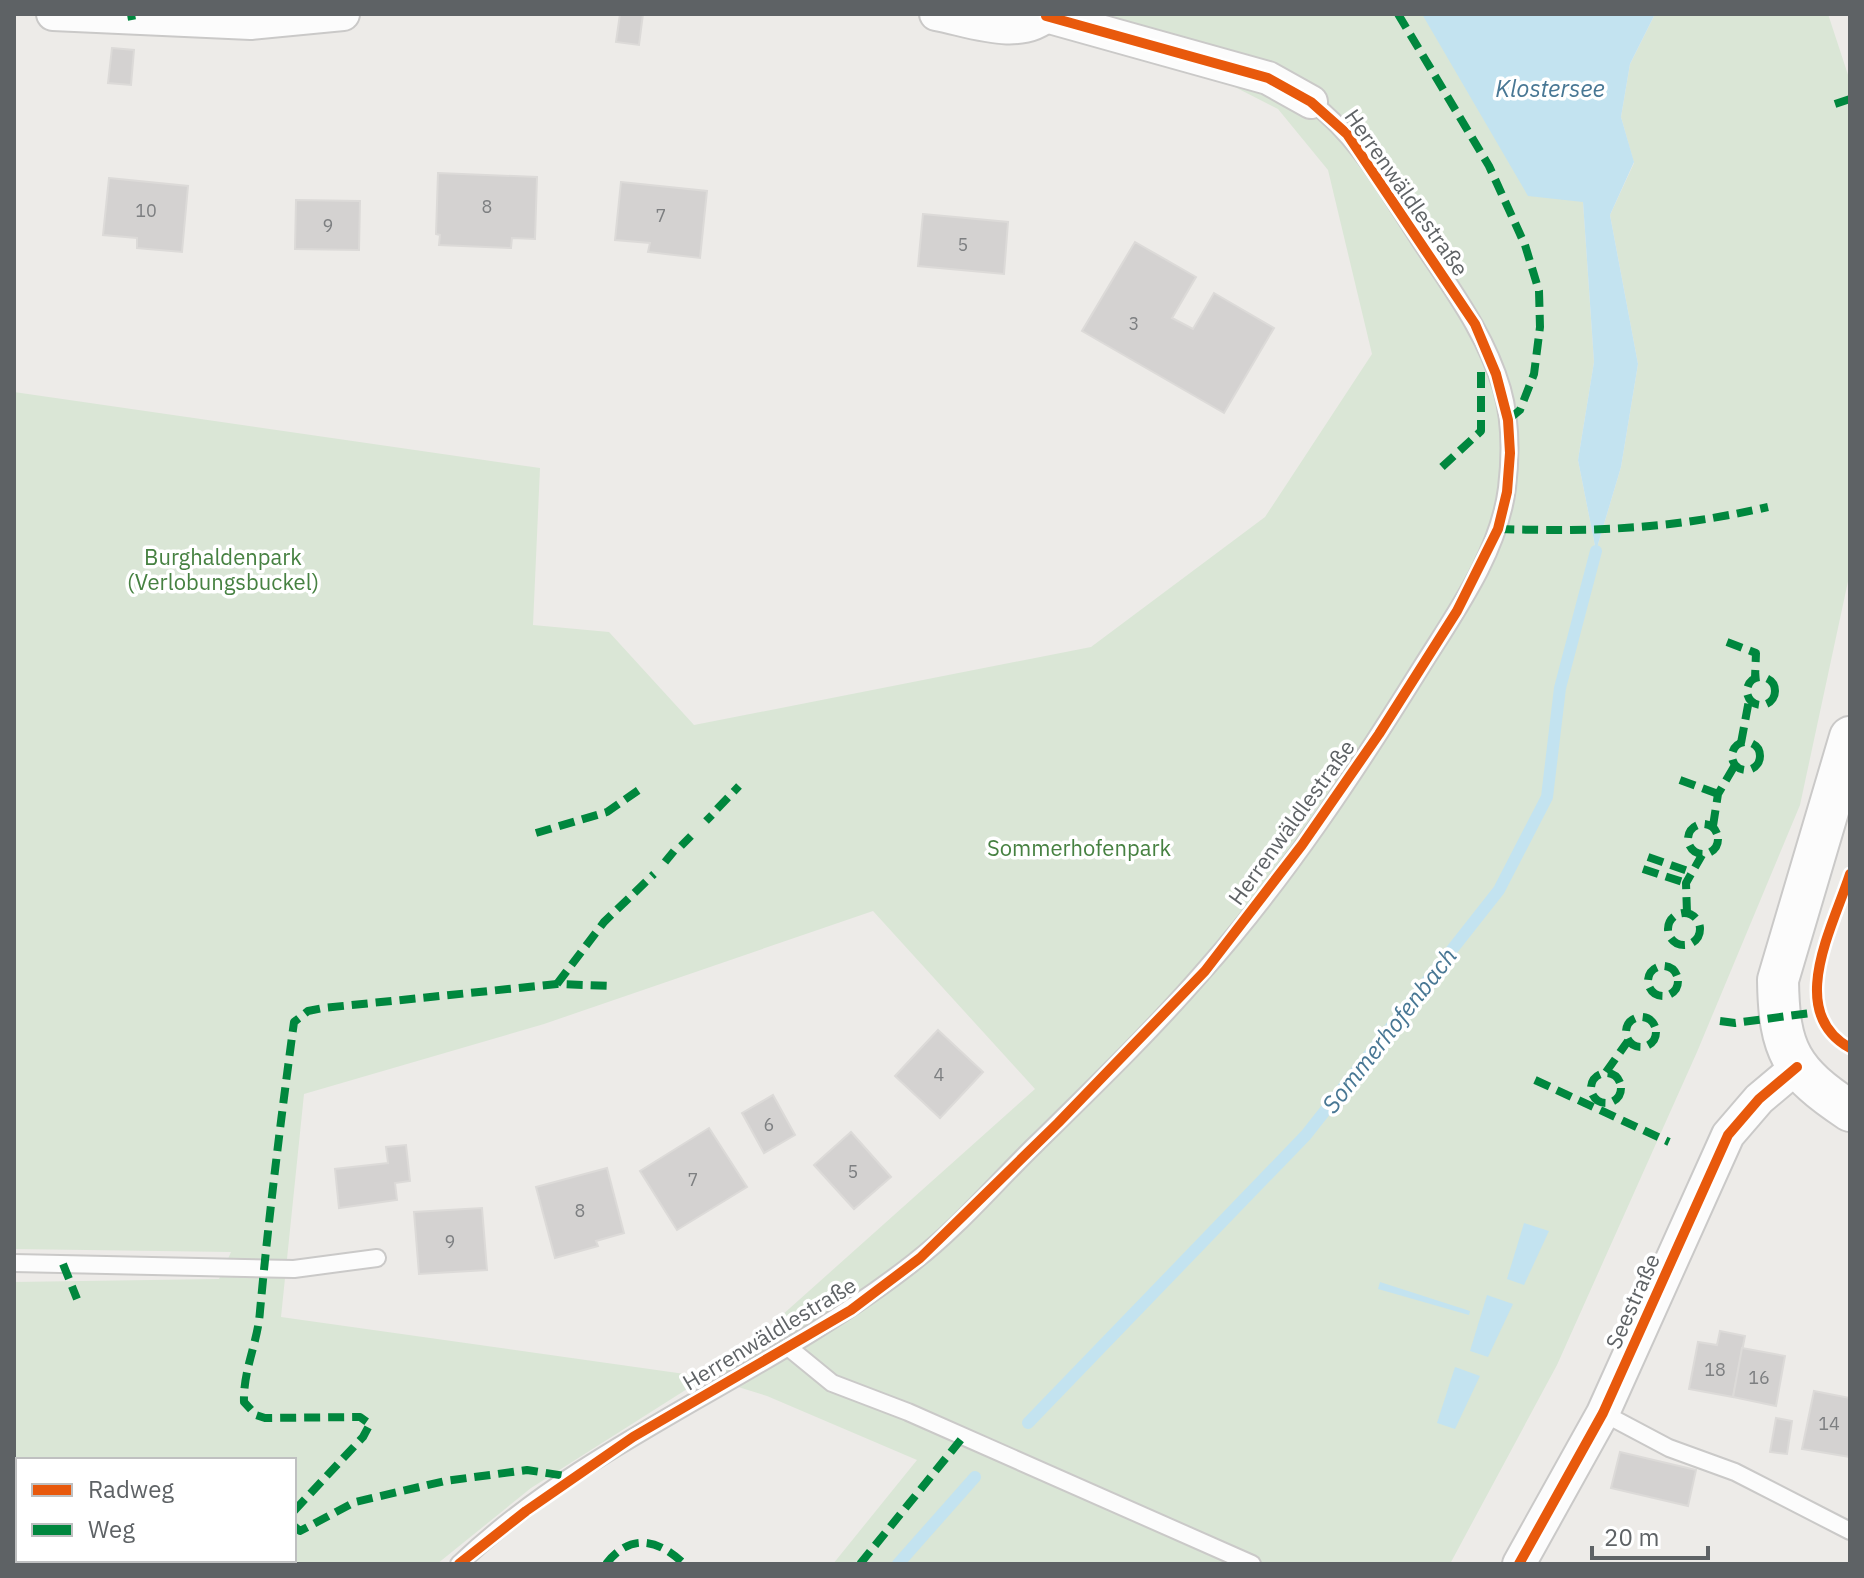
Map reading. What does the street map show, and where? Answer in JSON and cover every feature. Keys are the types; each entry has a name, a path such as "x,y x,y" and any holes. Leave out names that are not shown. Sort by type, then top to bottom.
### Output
{"street":[{"path":"53,14 251,23 343,14"},
{"path":"936,14 1009,28 1032,26 1047,15"},
{"name":"Herrenwäldlestraße","path":"1047,15 1268,78 1311,102"},
{"path":"1850,737 1778,980 1779,1016 1797,1067 1813,1086 1850,1111"},
{"name":"Seestraße","path":"1519,1564 1603,1413 1728,1135 1759,1099 1797,1067"}],"lane":[{"name":"Herrenwäldlestraße","path":"459,1564 572,1477 633,1437 851,1310 920,1258 1129,1051 1205,971 1302,845 1379,734 1457,611 1498,529 1507,492 1510,453 1503,391 1475,324 1382,182 1347,134 1311,102"},
{"path":"14,1263 294,1269 377,1258"},
{"name":"Herrenwäldlestraße","path":"788,1347 832,1383 908,1412 1252,1564"},
{"path":"1603,1413 1669,1448 1735,1472 1850,1531"}],"green space":[{"path":"1070,14 1424,15 1583,202 1594,362 1578,460 1596,551 1621,467 1638,364 1610,215 1634,163 1621,117 1630,64 1655,14 1828,14 1850,81 1850,572 1800,805 1697,1052 1557,1365 1450,1564 833,1564 917,1460 767,1396 706,1377 531,1488 437,1564 14,1564 14,1282 219,1279 231,1252 14,1249 14,392 540,468 533,625 609,632 694,725 1091,647 1265,517 1372,354 1328,170 1278,109 1100,18","holes":["873,911 1035,1089 771,1325 706,1377 281,1317 304,1094 544,1024"]}],"water":[{"name":"Klostersee","path":"1422,14 1655,14 1630,64 1621,117 1634,162 1610,215 1638,364 1621,467 1596,551 1578,460 1594,362 1583,202 1528,196"},
{"path":"1524,1223 1549,1231 1524,1285 1507,1279"},
{"path":"1380,1282 1470,1311 1469,1315 1378,1289"},
{"path":"1487,1295 1513,1304 1488,1357 1470,1351"},
{"path":"1455,1367 1480,1376 1455,1429 1437,1423"}],"building":[{"path":"620,14 643,14 639,45 616,42"},
{"path":"112,48 134,50 131,85 108,83"},
{"path":"438,173 537,177 535,239 512,238 511,248 439,245 440,235 436,234"},
{"path":"109,178 188,186 182,252 137,248 137,238 103,235"},
{"path":"621,182 707,191 700,258 648,252 650,243 615,240"},
{"path":"296,200 360,201 359,250 295,249"},
{"path":"923,214 1008,222 1004,274 918,266"},
{"path":"1135,242 1196,277 1172,318 1193,329 1214,293 1274,328 1224,413 1082,331"},
{"path":"938,1030 983,1072 940,1118 895,1076"},
{"path":"773,1095 795,1135 764,1153 742,1113"},
{"path":"709,1128 747,1187 677,1230 640,1171"},
{"path":"851,1132 891,1177 854,1209 814,1165"},
{"path":"406,1145 410,1181 395,1183 397,1200 339,1208 335,1169 388,1163 386,1147"},
{"path":"607,1168 624,1233 596,1241 598,1246 555,1258 536,1187"},
{"path":"482,1208 487,1270 419,1274 414,1212"},
{"path":"1720,1331 1745,1336 1733,1397 1689,1389 1698,1342 1717,1345"},
{"path":"1742,1348 1785,1356 1776,1406 1733,1397"},
{"path":"1814,1391 1850,1398 1850,1457 1802,1449"},
{"path":"1776,1418 1792,1421 1787,1454 1770,1452"},
{"path":"1620,1452 1696,1470 1688,1506 1611,1488"}],"waterway":[{"name":"Sommerhofenbach","path":"1028,1423 1306,1135 1499,890 1547,797 1560,688 1596,551"},
{"name":"Sommerhofenbach","path":"898,1564 975,1477"}],"marked path":[{"path":"131,14 132,20"},
{"path":"1398,14 1489,166 1525,245 1539,291 1540,327 1534,374 1520,410 1508,420"},
{"path":"1835,104 1850,99"},
{"path":"1442,467 1481,431 1481,365"},
{"path":"1498,529 1634,527 1699,520 1768,507"},
{"path":"1727,642 1756,653 1755,678"},
{"path":"1761,677 1771,681 1775,691 1771,701 1761,705 1751,701 1747,691 1751,681 1761,677"},
{"path":"1741,743 1749,700"},
{"path":"1746,742 1756,746 1760,756 1756,766 1746,770 1736,766 1732,756 1736,746 1746,742"},
{"path":"1713,826 1718,794 1735,765"},
{"path":"1680,780 1718,794"},
{"path":"717,809 739,786"},
{"path":"536,833 607,812 643,787"},
{"path":"706,821 712,815"},
{"path":"1703,824 1714,828 1718,839 1714,850 1703,854 1692,850 1688,839 1692,828 1703,824"},
{"path":"681,846 691,836"},
{"path":"665,862 674,851"},
{"path":"1687,913 1686,883 1702,855"},
{"path":"1648,857 1691,872"},
{"path":"1643,869 1686,883"},
{"path":"557,984 604,922 654,874"},
{"path":"1684,913 1695,918 1700,929 1695,940 1684,945 1673,940 1668,929 1673,918 1684,913"},
{"path":"1663,966 1674,970 1678,981 1674,992 1663,996 1652,992 1648,981 1652,970 1663,966"},
{"path":"296,1509 363,1437 370,1424 360,1417 265,1418 256,1415 244,1402 259,1322 294,1022 308,1011 323,1008 557,984 614,986"},
{"path":"1720,1021 1735,1023 1818,1012"},
{"path":"1641,1017 1652,1021 1656,1032 1652,1043 1641,1047 1630,1043 1626,1032 1630,1021 1641,1017"},
{"path":"1606,1072 1628,1041"},
{"path":"1606,1073 1617,1077 1621,1088 1617,1099 1606,1103 1595,1099 1591,1088 1595,1077 1606,1073"},
{"path":"1535,1080 1669,1142"},
{"path":"63,1264 77,1299"},
{"path":"860,1564 963,1437"},
{"path":"296,1528 300,1531 355,1502 445,1481 527,1470 572,1477"},
{"path":"606,1564 624,1547 644,1543 663,1548 682,1562"}],"cycle path":[{"path":"459,1564 526,1511 633,1437 851,1310 920,1258 1058,1123 1205,971 1302,845 1379,734 1457,611 1498,529 1507,492 1510,453 1508,420 1496,374 1475,324 1347,134 1311,102 1268,78 1046,16 1048,14"},
{"path":"1850,874 1825,943 1817,991 1820,1013 1831,1032 1850,1048"},
{"path":"1519,1564 1603,1413 1728,1135 1759,1099 1797,1067"}],"park label":[{"name":"Burghaldenpark (Verlobungsbuckel)","path":"223,568"},
{"name":"Sommerhofenpark","path":"1079,847"}]}
